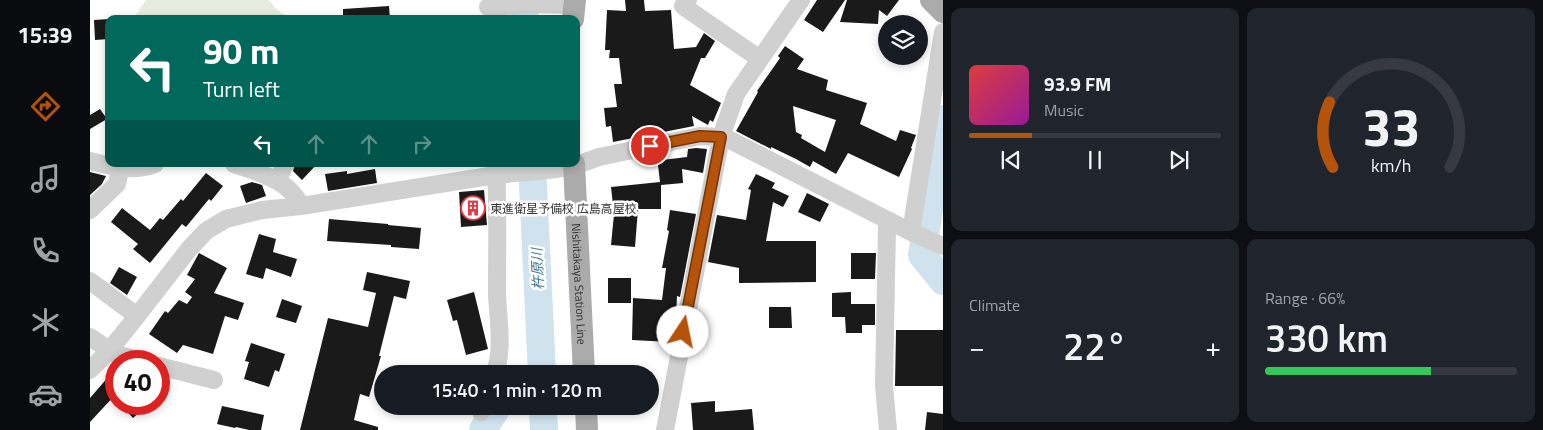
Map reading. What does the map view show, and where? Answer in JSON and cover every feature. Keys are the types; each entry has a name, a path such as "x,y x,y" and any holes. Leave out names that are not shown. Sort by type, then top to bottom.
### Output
{"main road":[{"path":"931,0 943,12"},
{"name":"Nishitakaya Station Line","path":"574,167 584,365"},
{"path":"586,415 587,430"}],"street":[{"path":"688,0 683,6 760,59"},
{"path":"665,430 721,137 736,94 802,0"},
{"path":"490,8 532,4 574,8"},
{"path":"911,232 943,32"},
{"path":"580,163 599,157 700,136 721,137 940,245"},
{"path":"90,161 105,165"},
{"path":"112,167 120,169 148,167"},
{"path":"242,167 278,180 297,198 301,206"},
{"path":"278,180 284,167"},
{"path":"90,337 109,350 189,249 206,231 226,219 262,210 301,206 499,171 563,167"},
{"path":"90,210 117,184 120,169"},
{"path":"497,365 499,333 497,296 499,171"},
{"path":"888,430 884,386 887,227 890,221"},
{"path":"90,281 137,316"},
{"path":"90,370 105,354"},
{"path":"170,369 214,380"}],"shaded area":[{"path":"146,0 269,0 276,9 285,15 136,15"}],"building":[{"path":"625,0 644,0 645,11 671,10 674,49 696,47 704,33 715,41 705,58 701,58 690,85 721,103 713,122 710,120 708,125 692,116 694,126 613,142 611,126 606,127 604,108 617,107 614,84 622,84 619,58 609,58 610,50 605,50 607,10 626,11"},
{"path":"817,0 845,0 823,32 804,20"},
{"path":"847,0 899,0 888,15 879,10 878,24 840,22"},
{"path":"389,6 390,15 343,15 343,9"},
{"path":"105,19 105,39 95,40 94,20"},
{"path":"785,46 804,59 797,69 828,80 826,90 867,103 860,124 896,141 900,130 916,135 912,149 899,177 848,153 836,174 813,161 810,167 736,131 757,91 780,58 778,56","holes":["793,106 836,120 825,152 801,138 802,135 796,132"]},
{"path":"100,109 105,116 105,120 90,129 90,115"},
{"path":"688,149 707,149 703,173 682,169 683,183 661,185 661,209 638,209 635,247 611,245 614,214 611,187 660,182 658,165 654,164 654,161 687,157"},
{"path":"294,167 314,167 302,180 293,171"},
{"path":"375,169 377,183 328,191 325,174 347,171 347,174"},
{"path":"90,172 106,176 102,184 90,195"},
{"path":"206,173 223,186 211,201 209,199 186,227 182,224 150,263 133,249 138,244 111,222 122,208 150,230 160,218 163,220 181,199 183,201"},
{"path":"756,174 775,183 772,188 789,196 783,207 773,202 766,241 816,241 816,282 739,283 739,268 708,262 717,215 746,220 751,190 748,189"},
{"path":"252,182 262,185 266,196 246,203 240,186"},
{"name":"東進衛星予備校 広島高屋校","path":"484,190 487,225 461,227 459,192"},
{"path":"807,193 829,204 820,222 798,212"},
{"path":"670,210 696,214 680,297 677,296 676,315 671,315 670,342 632,340 633,298 662,300 666,268 662,268 669,231 667,230"},
{"path":"329,219 421,228 419,249 391,247 391,245 327,241"},
{"path":"259,234 276,239 273,252 297,259 291,277 266,268 263,279 246,274"},
{"path":"199,253 227,268 214,293 244,303 238,320 225,316 213,354 183,345 177,353 149,334 165,311 168,313 179,300 187,304 192,297 185,292 195,279 187,275"},
{"path":"851,253 876,253 875,279 851,279"},
{"path":"119,267 137,277 127,295 110,283"},
{"path":"367,272 410,281 406,299 394,296 379,356 381,356 378,365 374,365 374,380 369,397 360,394 354,420 378,427 378,430 300,430 328,318 368,327 376,293 363,290"},
{"path":"608,278 631,278 631,303 608,303"},
{"path":"474,292 488,349 466,355 457,320 453,321 447,300"},
{"path":"851,292 851,304 875,304 875,325 862,325 862,333 846,333 845,317 832,317 832,293"},
{"path":"282,299 302,306 296,323 276,317"},
{"path":"769,307 791,307 792,328 769,328"},
{"path":"896,330 943,330 943,386 895,386"},
{"path":"251,343 285,354 279,372 275,370 269,387 244,379 249,362 245,361"},
{"path":"105,381 105,406 90,422 90,398"},
{"path":"715,401 715,412 752,409 754,430 693,430 691,403"},
{"path":"222,406 264,415 261,430 249,430 217,424"},
{"path":"927,412 943,414 943,430 925,430"}],"waterway":[{"name":"杵原川","path":"524,0 525,15"},
{"path":"943,119 922,255 943,281"},
{"name":"杵原川","path":"532,167 542,365"},
{"path":"483,430 492,415"},
{"name":"杵原川","path":"543,415 544,430"}],"place":[{"name":"東進衛星予備校 広島高屋校","path":"473,208"}],"route":[{"path":"650,146 700,136 721,137 683,332"}]}
